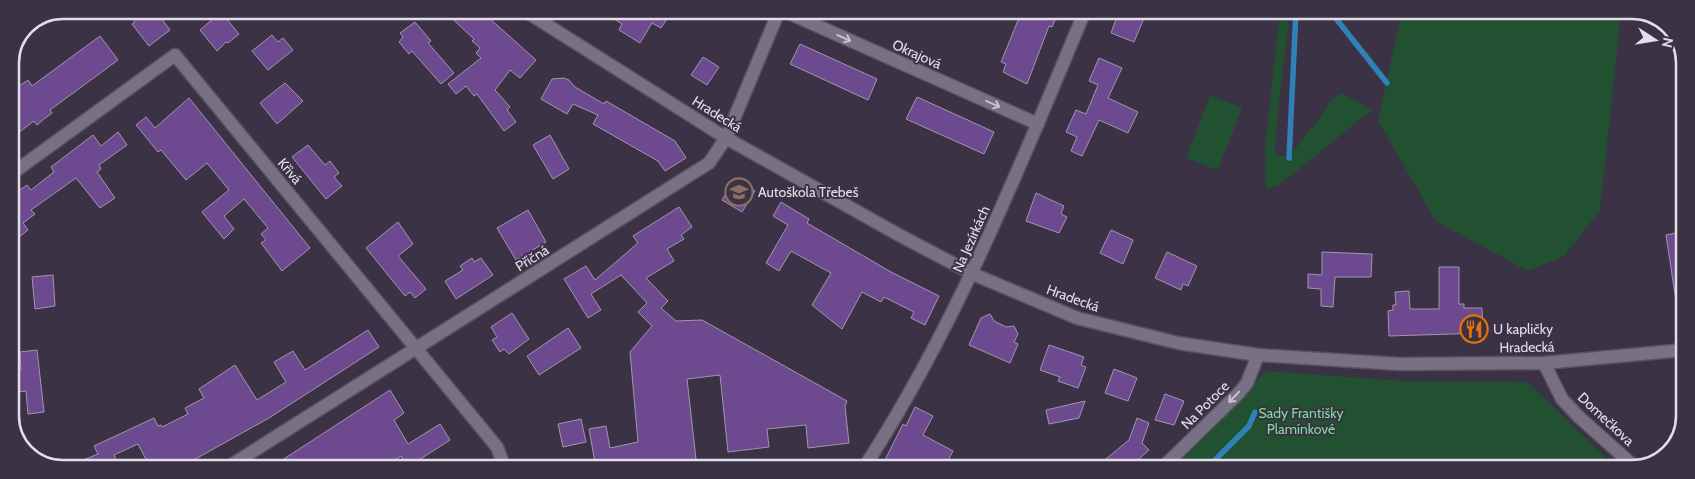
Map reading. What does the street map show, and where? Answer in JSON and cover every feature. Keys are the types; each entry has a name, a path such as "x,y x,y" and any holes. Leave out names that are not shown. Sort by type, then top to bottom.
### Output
{"street":[{"name":"Hradecká","path":"539,19 726,138 899,235 973,274 1077,318 1169,341 1258,355 1399,364 1544,363 1676,351"},
{"name":"Příčná","path":"241,460 709,163 726,138 776,19"},
{"name":"Okrajová","path":"802,19 1038,124"},
{"name":"Na Jezírkách","path":"868,460 904,405 973,274 1082,19"},
{"name":"Křivá","path":"19,169 175,55 497,447 502,460"},
{"name":"Na Potoce","path":"1170,460 1239,393 1251,373 1258,355"},
{"name":"Domečkova","path":"1544,363 1568,405 1627,460"}],"green space":[{"path":"1279,19 1289,19 1278,110 1275,155 1290,157 1330,102 1342,93 1372,110 1279,185 1266,189 1265,146"},
{"path":"1400,19 1620,19 1600,210 1564,256 1528,271 1436,221 1378,121"},
{"path":"1210,95 1242,108 1218,170 1186,158"},
{"name":"Sady Františky Plamínkové","path":"1266,371 1402,381 1527,382 1609,460 1181,460"}],"building":[{"path":"133,19 162,19 170,30 149,46 132,24 135,22"},
{"path":"213,19 227,19 239,34 228,43 226,42 217,51 200,30"},
{"path":"453,19 490,19 536,60 520,78 510,70 495,90 510,107 507,110 516,122 504,131 477,94 474,96 466,86 456,94 448,84 481,58 476,53 480,48 472,41 474,39"},
{"path":"614,19 667,19 661,28 652,23 640,43 619,30 622,24"},
{"path":"1019,19 1056,19 1052,27 1049,26 1027,84 1003,72 1006,64 1001,62"},
{"path":"1116,19 1144,19 1134,42 1111,33"},
{"path":"415,22 431,41 428,43 454,73 441,84 412,51 409,54 399,42 403,37 400,33"},
{"path":"272,35 278,42 283,38 293,50 268,70 252,51"},
{"path":"100,36 118,60 50,110 52,113 37,125 34,121 19,132 19,86 28,80 32,86"},
{"path":"800,44 877,79 868,100 790,64"},
{"path":"703,57 719,67 707,85 691,75"},
{"path":"1099,58 1122,68 1108,98 1138,112 1128,133 1099,120 1082,156 1071,151 1077,137 1066,132 1076,110 1086,114 1098,85 1089,81"},
{"path":"564,78 569,80 575,87 604,104 606,101 675,141 686,158 665,171 658,161 593,124 598,115 573,104 567,114 541,99 552,79"},
{"path":"285,83 303,101 277,124 260,103"},
{"path":"917,97 994,132 984,154 906,119"},
{"path":"189,98 310,248 282,271 261,243 266,240 261,234 268,228 244,199 224,216 234,229 224,239 202,212 229,190 207,163 186,180 161,150 158,152 136,125 146,117 155,128"},
{"path":"118,132 127,145 99,165 101,169 97,172 115,198 100,208 76,178 31,210 35,214 23,223 28,230 19,237 19,191 27,185 31,190 54,172 51,167 93,135 101,146"},
{"path":"550,135 569,169 553,179 533,145"},
{"path":"308,145 325,165 330,161 339,173 334,177 342,186 326,199 292,157"},
{"path":"735,178 755,191 742,212 722,200"},
{"path":"1036,193 1064,206 1061,214 1067,217 1059,233 1026,221"},
{"path":"781,202 809,219 807,223 891,272 939,296 925,325 911,318 914,312 884,297 881,302 862,292 842,329 812,305 831,273 791,251 779,271 766,263 788,225 773,216"},
{"path":"679,207 692,227 681,235 684,239 667,249 674,261 646,278 668,301 661,308 676,321 702,320 847,401 845,406 849,443 808,448 806,425 767,429 769,447 728,452 720,375 687,379 696,460 595,460 589,429 606,426 610,448 638,442 630,352 652,326 638,312 647,303 621,275 591,294 601,310 588,318 564,279 586,266 595,280 638,243 633,236"},
{"path":"528,210 546,242 516,260 497,228"},
{"path":"398,222 413,244 398,256 426,289 415,298 410,292 405,296 366,248"},
{"path":"1111,230 1133,240 1123,264 1100,253"},
{"path":"1676,233 1676,301 1666,235"},
{"path":"1167,252 1197,266 1188,286 1183,284 1181,290 1155,278"},
{"path":"1322,252 1372,254 1371,277 1335,277 1333,307 1321,306 1321,289 1308,288 1308,274 1322,275"},
{"path":"472,258 474,262 481,258 493,275 456,299 445,281 463,270 460,266"},
{"path":"1439,267 1459,267 1459,304 1464,304 1464,308 1482,308 1483,333 1389,336 1388,311 1393,310 1393,305 1396,305 1395,292 1409,291 1410,309 1439,309"},
{"path":"53,275 55,306 35,309 32,277"},
{"path":"512,313 529,339 509,354 504,349 500,352 492,340 497,337 491,327"},
{"path":"990,314 994,321 1006,327 1014,326 1018,334 1014,342 1018,344 1010,363 969,345 981,318"},
{"path":"568,328 581,348 539,375 527,356"},
{"path":"368,330 379,347 269,418 194,460 146,460 138,444 114,455 116,460 83,460 98,454 94,446 154,418 158,426 161,425 162,427 188,414 185,408 204,398 199,389 235,365 257,400 286,382 274,362 293,351 305,370"},
{"path":"1049,345 1084,357 1081,365 1086,367 1078,388 1058,381 1060,377 1040,370"},
{"path":"37,350 44,412 28,414 26,391 19,392 20,352"},
{"path":"1114,369 1137,378 1128,401 1105,393"},
{"path":"390,390 404,413 394,420 408,444 440,424 450,440 419,460 404,460 401,456 395,460 282,460"},
{"path":"1165,394 1184,401 1174,425 1155,420"},
{"path":"1085,401 1079,418 1049,424 1046,410"},
{"path":"915,407 933,416 923,435 953,451 948,460 885,460 903,424 906,426"},
{"path":"1137,418 1149,423 1142,443 1149,450 1138,460 1105,460 1129,440"},
{"path":"581,419 586,442 563,447 558,424"}],"waterway":[{"path":"1289,158 1296,19"},
{"path":"1336,19 1387,83"},
{"path":"1215,460 1249,426 1255,412"}],"place":[{"name":"Autoškola Třebeš","path":"739,192"},
{"name":"U kapličky","path":"1474,329"}]}
